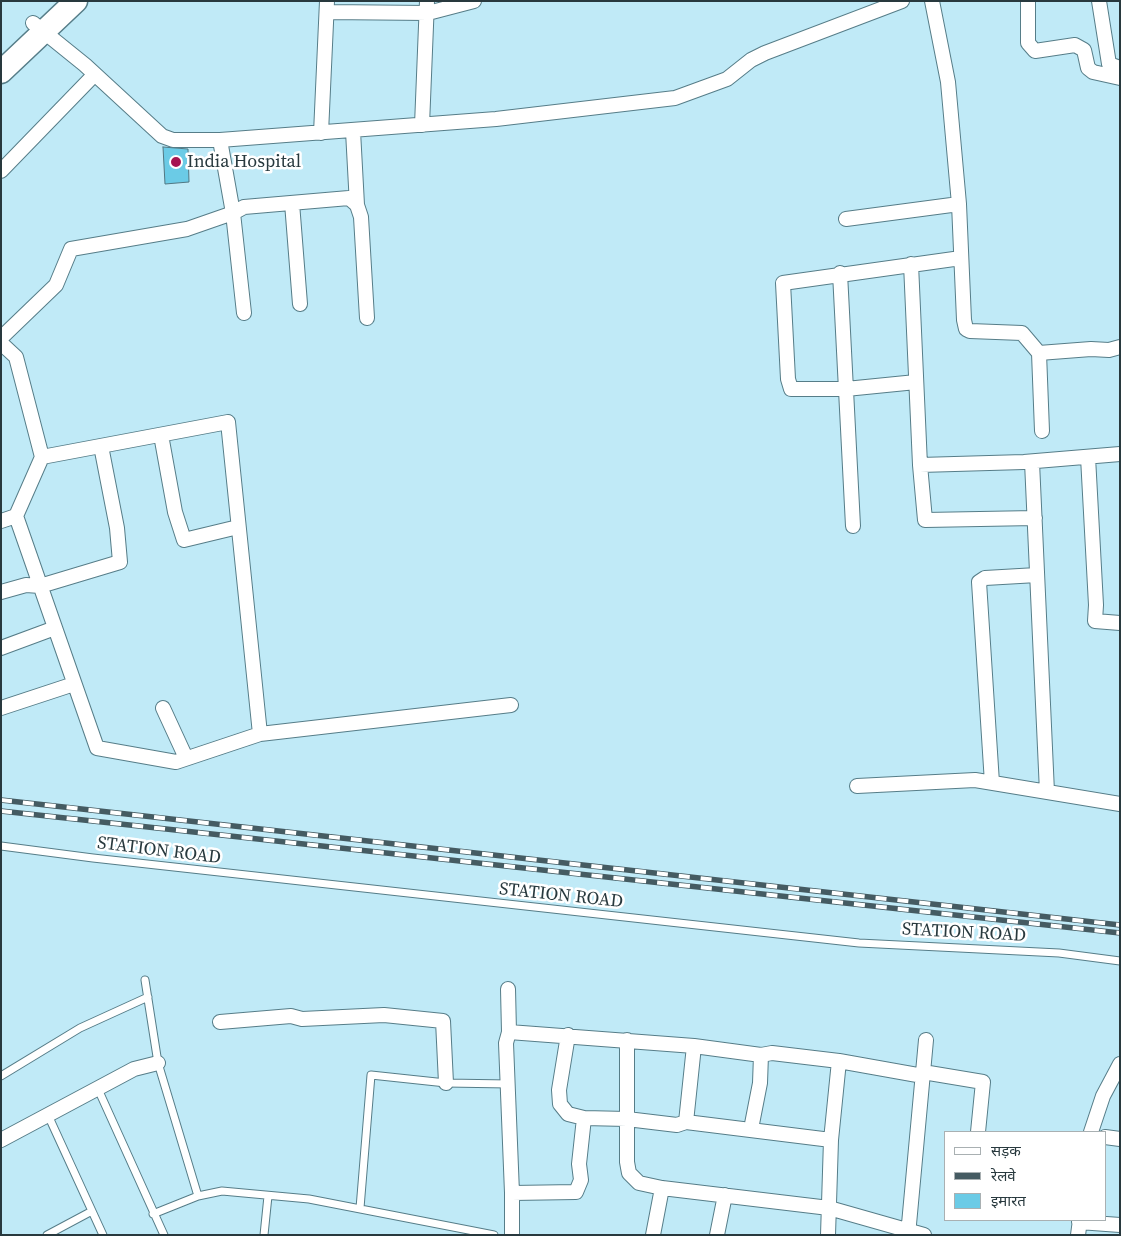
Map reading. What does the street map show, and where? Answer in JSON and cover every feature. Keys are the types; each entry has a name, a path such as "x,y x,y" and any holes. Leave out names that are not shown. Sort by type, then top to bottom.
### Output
{"main road":[{"path":"1,72 38,28 54,1"},
{"path":"1,54 76,1"}],"street":[{"path":"321,133 327,7 428,7 474,1"},
{"path":"38,28 95,74 162,136 173,140 220,140 505,118 675,98 727,79 751,60 765,53 902,1"},
{"path":"932,1 948,82 959,204 966,329 983,332 1022,333 1039,353 1042,431"},
{"path":"1028,1 1028,42 1035,51 1075,45 1084,50 1088,68 1093,72 1120,78"},
{"path":"1099,1 1108,64 1120,68"},
{"path":"422,125 428,7"},
{"path":"1,171 95,74"},
{"path":"353,131 357,205 361,218 367,318"},
{"path":"220,140 233,213 244,313"},
{"path":"1,338 56,285 71,249 186,229 233,213 244,207 349,198 357,205"},
{"path":"292,202 300,304"},
{"path":"846,219 959,204"},
{"path":"916,382 846,389 791,389 788,378 783,283 840,273 961,258"},
{"path":"911,264 920,466 925,520 1035,518"},
{"path":"840,273 853,526"},
{"path":"1,343 16,357 42,457 16,516 97,748 176,762 260,734 511,705"},
{"path":"1039,353 1091,349 1109,350 1120,347"},
{"path":"42,457 228,422 260,734"},
{"path":"161,435 176,512 184,540 238,527"},
{"path":"1,592 26,585 40,586 120,562 117,528 101,446"},
{"path":"920,466 1032,462 1120,454"},
{"path":"1088,457 1096,605 1095,621 1120,623"},
{"path":"1032,462 1047,792"},
{"path":"1,521 16,516"},
{"path":"992,783 979,582 985,578 1037,575"},
{"path":"1,648 55,628"},
{"path":"1,708 74,684"},
{"path":"164,708 186,758"},
{"path":"857,786 975,780 1120,804"},
{"path":"508,989 509,1032 506,1043 509,1084 512,1235"},
{"path":"220,1022 291,1016 302,1019 384,1015 443,1021 446,1083"},
{"path":"509,1032 694,1046 760,1055 772,1053 983,1082 978,1131"},
{"path":"568,1035 559,1090 560,1104 568,1114 584,1118 627,1118 677,1125 686,1122 831,1140"},
{"path":"627,1040 629,1173 639,1183 662,1188 829,1208 908,1233 924,1235"},
{"path":"908,1233 926,1040"},
{"path":"686,1122 694,1046"},
{"path":"751,1129 760,1082 760,1055"},
{"path":"828,1235 831,1140 838,1062"},
{"path":"1,1140 134,1070 158,1064"},
{"path":"1092,1131 1103,1096 1120,1064"},
{"path":"512,1193 576,1192 581,1180 579,1164 584,1118"},
{"path":"1106,1137 1120,1139"},
{"path":"653,1235 662,1188"},
{"path":"717,1235 725,1195"},
{"path":"1079,1226 1120,1225"}],"lane":[{"name":"STATION ROAD","path":"1,846 112,861 859,943 1059,953 1120,961"},
{"path":"146,980 158,1064 198,1196"},
{"path":"1,1076 80,1028 148,997"},
{"path":"360,1208 371,1075 446,1083 509,1084"},
{"path":"98,1088 164,1235"},
{"path":"48,1115 103,1235"},
{"path":"153,1214 198,1196 222,1191 309,1199 494,1235"},
{"path":"264,1235 268,1196"},
{"path":"47,1235 92,1211"}],"building":[{"path":"163,147 188,149 189,182 165,184"}],"railway":[{"path":"1,800 1120,925"},
{"path":"1,811 1120,933"}],"place":[{"name":"India Hospital","path":"176,162"}]}
